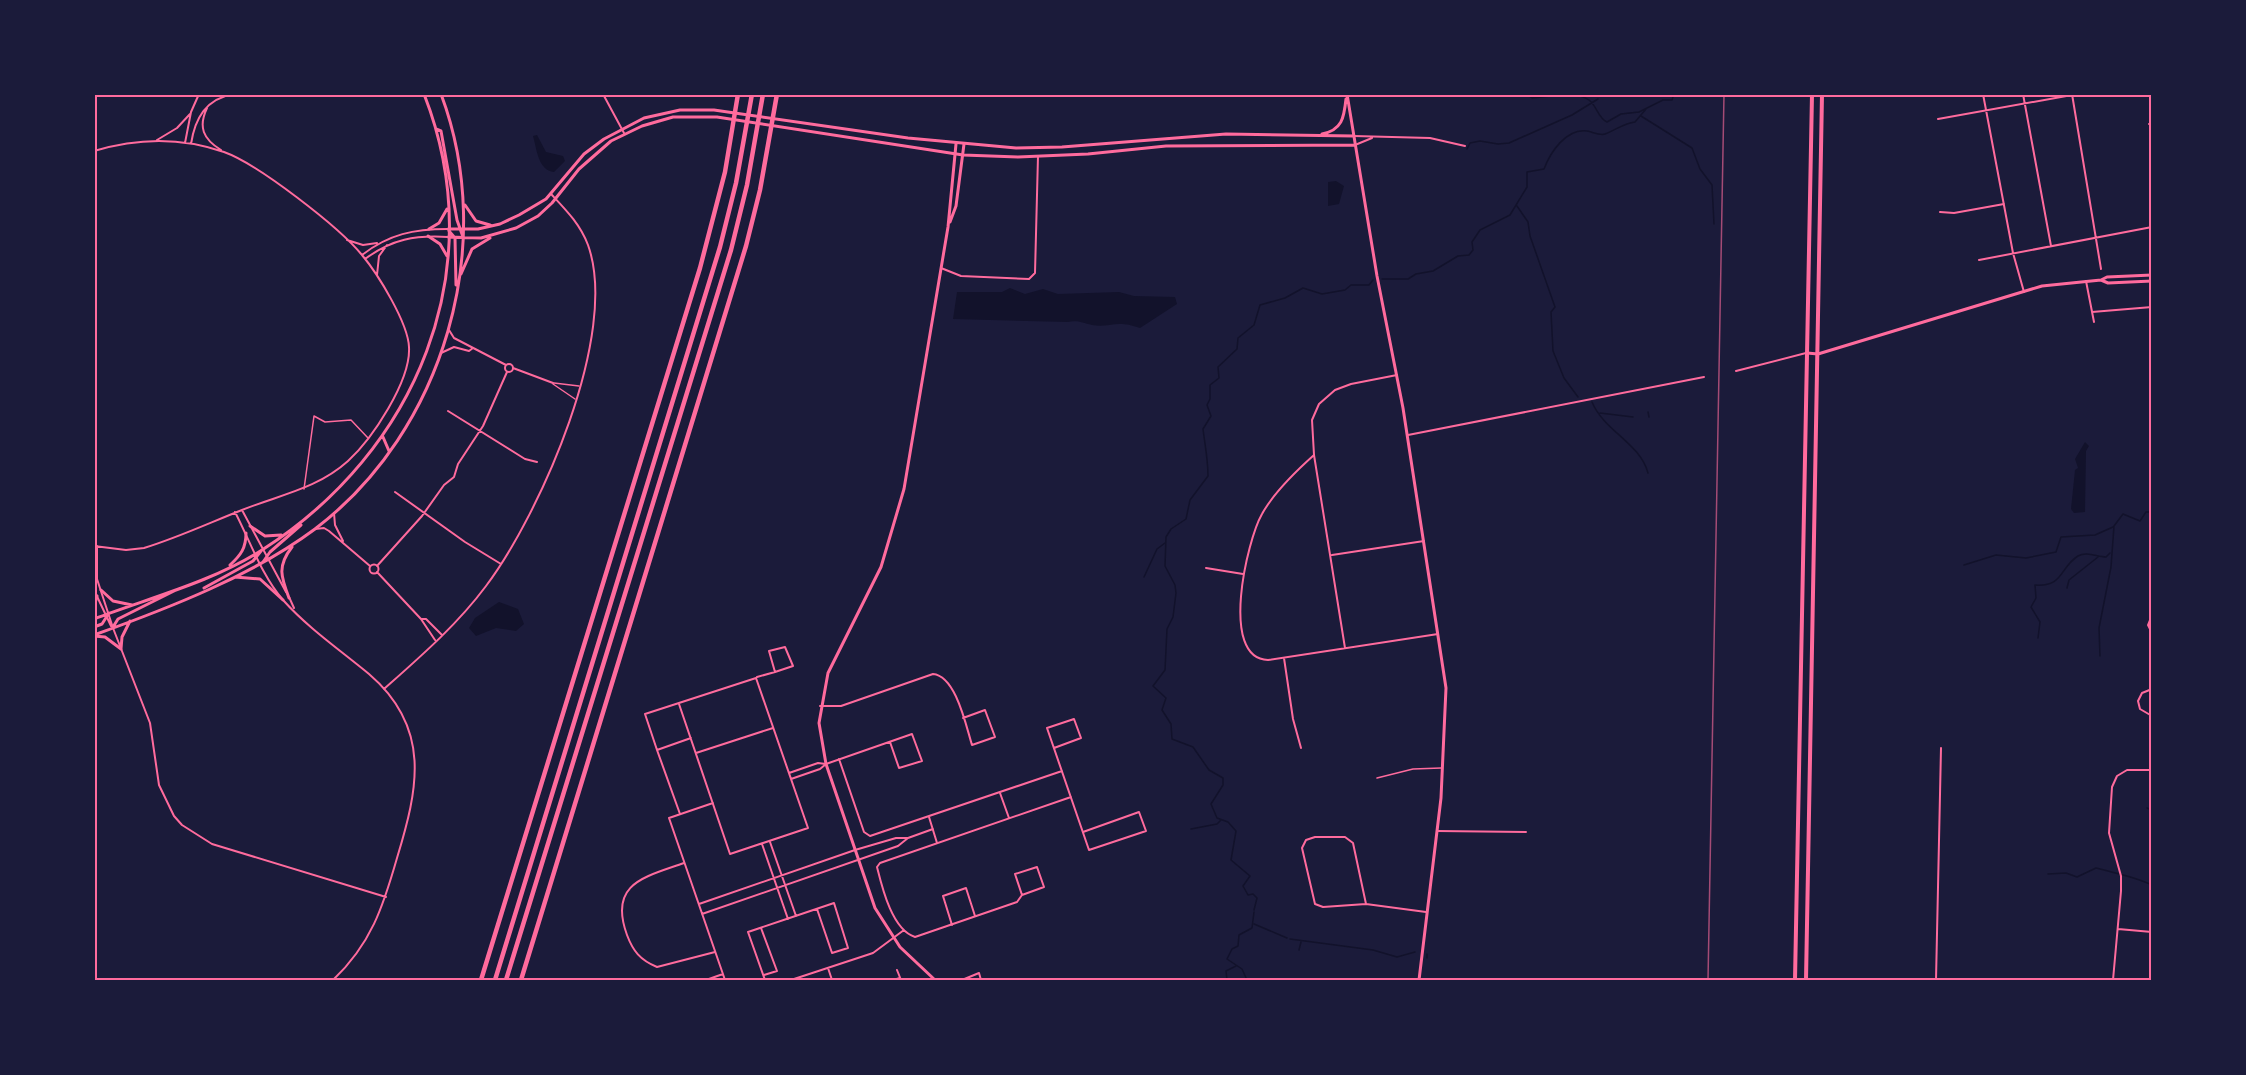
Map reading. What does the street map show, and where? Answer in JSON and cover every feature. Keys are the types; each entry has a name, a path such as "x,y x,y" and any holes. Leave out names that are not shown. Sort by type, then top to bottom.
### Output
{"highway":[{"path":"495,981 720,247 752,94"},
{"path":"506,981 731,250 758,133 763,94"},
{"path":"521,981 746,246 771,135 777,94"},
{"path":"1796,981 1812,94"},
{"path":"1806,981 1822,94"},
{"path":"481,981 700,268 715,212 738,98"},
{"path":"1812,102 1822,102"}],"main road":[{"path":"94,635 261,564 350,478 383,437 408,396 426,355 440,310 448,257 448,208 435,129 424,94"},
{"path":"441,94 461,170 464,202 461,229"},
{"path":"1314,135 1331,132 1341,124 1347,94"},
{"path":"1347,94 1408,435 1446,688 1443,768 1419,981"},
{"path":"448,229 492,225 524,213 551,194 584,154 621,128 664,112 707,109 956,144 1062,147 1166,137 1354,136"},
{"path":"459,281 472,249 480,242 516,228 538,216 599,150 624,133 664,119 700,116 963,155 1038,156 1166,146 1355,145"},
{"path":"266,559 315,529 369,477 389,452 416,410 441,353 449,330 459,281 464,238 441,131 435,129"},
{"path":"935,981 894,940 875,908 825,764 819,732 820,706 830,667 876,578 896,521 910,462 948,227 956,144"},
{"path":"948,227 956,206 964,144"},
{"path":"464,202 476,221 492,225"},
{"path":"429,229 439,223 448,208"},
{"path":"448,229 455,238 457,290"},
{"path":"428,236 440,244 448,257"},
{"path":"448,237 496,236"},
{"path":"1807,353 1818,354 2052,284 2102,280 2108,277 2151,275"},
{"path":"2102,280 2108,283 2151,281"},
{"path":"383,437 389,452"},
{"path":"201,591 210,583 257,555 313,513"},
{"path":"250,526 265,536 285,534"},
{"path":"228,567 242,553 246,545 246,533"},
{"path":"289,598 281,577 281,562 295,543"},
{"path":"94,627 110,614 257,555"},
{"path":"234,577 260,579 283,600"},
{"path":"112,628 118,619 197,580"},
{"path":"101,590 113,601 134,605"},
{"path":"94,608 97,596"},
{"path":"94,619 106,617"},
{"path":"121,649 122,637 130,621"},
{"path":"94,635 105,637 121,649"}],"street":[{"path":"185,143 191,112 199,94"},
{"path":"191,144 197,120 208,105 222,97 234,94"},
{"path":"603,94 624,133"},
{"path":"1983,94 2013,252 2024,292"},
{"path":"2023,94 2051,246"},
{"path":"1938,119 2072,95 2098,238 2101,269"},
{"path":"112,628 110,614 95,571 96,546 126,550 144,548 235,512 304,489 339,469 368,438 402,379 409,354 405,330 365,258 347,240 267,176 209,142 202,130 203,116 208,105"},
{"path":"156,141 177,128 191,112"},
{"path":"1354,136 1430,138 1464,146"},
{"path":"1355,145 1374,137"},
{"path":"94,152 124,144 156,141 191,144 226,153"},
{"path":"941,268 961,276 1029,279 1033,277 1035,273 1038,156"},
{"path":"384,689 436,642 484,588 501,564 544,488 575,399 593,330 595,287 593,264 583,234 551,194"},
{"path":"1940,212 1954,213 2004,204"},
{"path":"1979,260 2151,227"},
{"path":"347,240 363,245 379,242 405,232 448,229"},
{"path":"365,258 388,243 407,237 448,237"},
{"path":"362,255 379,242"},
{"path":"377,278 379,256 388,243"},
{"path":"2086,281 2094,322"},
{"path":"2092,312 2151,307"},
{"path":"449,330 454,338 470,344 473,348 506,365 511,364 513,368 553,383"},
{"path":"441,353 454,347 469,351 473,348"},
{"path":"1736,371 1807,353"},
{"path":"506,365 507,372"},
{"path":"436,642 421,619 377,572 377,566 424,513 442,488 454,477 458,464 480,431 507,372 513,368"},
{"path":"1345,648 1314,455 1312,420 1322,400 1341,387 1397,375"},
{"path":"1408,435 1704,377"},
{"path":"448,411 525,459 537,462"},
{"path":"1314,455 1281,488 1261,515 1243,574 1241,615 1248,649 1255,657 1263,660 1438,634"},
{"path":"395,492 465,542 501,564"},
{"path":"242,510 266,559 296,611"},
{"path":"235,512 261,564 283,600 323,638 384,689 400,714 411,739 416,780 412,806 386,897 366,942 333,981"},
{"path":"334,513 335,525 343,541 370,566 371,572 377,572"},
{"path":"315,529 324,528 338,541 343,541"},
{"path":"1330,556 1424,541"},
{"path":"370,566 377,566"},
{"path":"1206,568 1243,574"},
{"path":"94,590 121,649 150,723 161,793 182,825 212,844 386,897"},
{"path":"2151,615 2148,625 2151,633"},
{"path":"421,619 426,619 442,635"},
{"path":"680,813 645,714 679,704 756,678 775,672 793,666 785,647 769,651 775,672"},
{"path":"1284,658 1301,748"},
{"path":"820,706 841,706 933,674 940,675 949,682 972,745 995,737 985,710 963,717"},
{"path":"679,704 730,854 762,844 808,828 756,678"},
{"path":"2151,689 2142,693 2138,701 2140,710 2151,716"},
{"path":"1054,748 1081,738 1074,718 1047,728 1089,850 1146,831 1139,812 1083,832"},
{"path":"696,754 773,728"},
{"path":"791,779 820,769 825,764 912,734 922,761 899,768 890,742"},
{"path":"657,750 690,738"},
{"path":"1936,981 1941,748"},
{"path":"839,759 866,834 870,836 1062,771"},
{"path":"789,773 818,763 825,764"},
{"path":"2113,981 2121,881 2109,833 2112,787 2117,776 2127,770 2151,770"},
{"path":"1000,792 1009,818"},
{"path":"1022,895 1015,874 1037,867 1044,887 1022,895 1017,903 915,937 904,930 893,912 877,867 880,863 1071,797"},
{"path":"713,803 669,818 725,981"},
{"path":"929,816 937,843"},
{"path":"702,914 898,846 908,838 933,829"},
{"path":"1437,831 1526,832"},
{"path":"1366,904 1356,852 1351,841 1341,837 1315,837 1306,840 1302,845 1303,856 1316,904 1323,907 1366,904 1426,912"},
{"path":"699,904 855,850 896,838 908,838"},
{"path":"770,841 796,916"},
{"path":"762,844 788,919"},
{"path":"684,863 645,877 627,890 620,907 622,922 632,948 639,957 657,967 715,952"},
{"path":"952,924 943,896 966,888 975,917"},
{"path":"765,981 748,932 834,903 848,948 832,953 817,909"},
{"path":"761,928 777,970 764,975"},
{"path":"2118,929 2151,932"},
{"path":"790,981 873,953 894,940 904,930"},
{"path":"828,968 832,981"},
{"path":"893,981 900,979 897,970"},
{"path":"706,981 723,974"},
{"path":"962,981 979,974 981,981"}],"lane":[{"path":"553,383 579,386"},
{"path":"553,383 575,399"},
{"path":"304,489 315,416 325,422 351,420 368,438"},
{"path":"1377,778 1413,769 1443,768"}],"shaded area":[{"path":"537,135 546,152 563,156 565,161 554,172 545,168 541,163 533,136"},
{"path":"1336,181 1344,186 1339,204 1328,206 1328,182"},
{"path":"1010,288 1025,294 1043,289 1058,294 1119,292 1134,296 1175,297 1177,304 1140,328 1125,324 1098,326 1075,321 953,319 957,292 1002,292"},
{"path":"2085,442 2089,446 2086,451 2085,512 2074,513 2071,509 2075,470 2078,468 2075,459"},
{"path":"499,602 518,609 524,624 516,631 496,628 476,636 469,628 475,618"}],"waterway":[{"path":"1526,94 1532,98 1569,95 1583,97 1592,103 1607,122 1621,114 1639,112 1663,100 1672,100 1674,94"},
{"path":"1467,149 1470,143 1480,141 1509,143 1572,115 1598,99"},
{"path":"1382,279 1408,279 1416,274 1433,271 1458,256 1469,255 1473,250 1472,242 1480,230 1510,215 1527,187 1527,172 1544,169 1550,156 1566,137 1579,131 1605,134 1635,122 1646,109"},
{"path":"1641,116 1692,148 1700,169 1712,185 1714,224"},
{"path":"1517,206 1528,222 1530,236 1555,307 1551,312 1553,351 1564,378 1578,397"},
{"path":"1254,910 1257,898 1253,894 1248,895 1243,886 1250,876 1231,860 1236,831 1228,822 1217,818 1211,804 1223,785 1223,778 1209,770 1193,747 1172,739 1171,724 1162,710 1166,698 1153,686 1165,670 1167,629 1173,617 1176,593 1175,585 1165,566 1166,537 1171,529 1186,519 1190,500 1208,476 1203,429 1211,416 1207,405 1210,399 1210,385 1219,378 1218,367 1237,349 1238,338 1254,325 1260,305 1285,298 1303,288 1322,294 1345,290 1351,285 1369,285 1373,280"},
{"path":"1592,402 1605,421 1638,453 1648,473"},
{"path":"1648,412 1649,417"},
{"path":"1600,413 1633,417"},
{"path":"2100,656 2099,628 2111,567 2114,526 2123,514 2140,521 2146,512 2152,512"},
{"path":"1964,565 1996,555 2026,558 2056,552 2061,537 2095,535 2113,527"},
{"path":"1144,577 1157,549 1165,543"},
{"path":"2038,638 2040,622 2031,607 2036,598 2035,585 2044,585 2056,580 2078,556 2088,554 2106,557 2110,553"},
{"path":"2067,588 2069,580 2098,557"},
{"path":"2147,808 2152,810"},
{"path":"1191,829 1217,824 1221,820"},
{"path":"2048,874 2066,873 2077,877 2096,868 2132,877 2152,885"},
{"path":"1247,980 1242,969 1227,959 1232,949 1238,946 1239,935 1252,928 1254,912"},
{"path":"1254,924 1287,938"},
{"path":"1290,939 1373,950 1397,957 1415,952"},
{"path":"1299,950 1301,942"},
{"path":"1227,980 1226,971 1236,966"}],"railway":[{"path":"1708,980 1724,94"}]}
